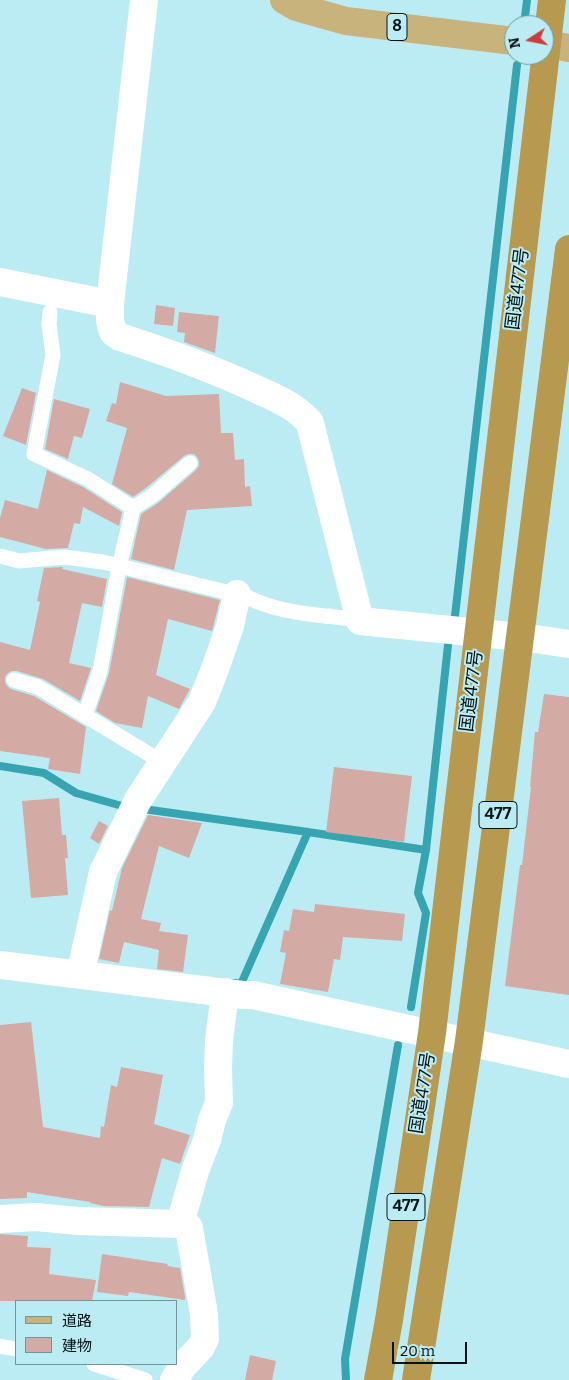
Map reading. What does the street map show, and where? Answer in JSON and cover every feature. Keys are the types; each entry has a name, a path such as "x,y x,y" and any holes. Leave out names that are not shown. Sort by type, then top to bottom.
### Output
{"highway":[{"name":"国道477号","path":"552,0 552,15"},
{"name":"国道477号","path":"378,1380 432,1033 479,633 550,65"},
{"name":"477","path":"416,1380 469,1041 569,249"}],"main road":[{"name":"8","path":"284,0 296,7 346,21 504,40"}],"street":[{"path":"144,0 110,304 110,321 114,332 120,337 176,355 232,378 302,413 310,423 360,621 521,637 569,644"},
{"path":"0,282 110,304"},
{"path":"80,976 103,872 135,807 202,702 230,626 237,594"},
{"path":"0,965 225,992 243,996 253,995 569,1064"},
{"path":"0,1219 36,1217 78,1221 180,1224 195,1171 219,1103 219,1041 225,992"},
{"path":"174,1380 183,1366 201,1347 205,1339 204,1314 189,1228 182,1218"}],"lane":[{"path":"50,312 54,355 34,454 88,478 133,508"},
{"path":"85,715 100,671 119,567 133,508 152,496 190,463"},
{"path":"0,556 19,561 64,557 103,562 247,596 262,604 286,610 360,621"},
{"path":"14,680 38,687 162,762"},
{"path":"0,1346 15,1349"},
{"path":"97,1365 145,1380"}],"building":[{"path":"156,305 175,308 173,326 154,324"},
{"path":"179,312 219,316 215,353 184,342 185,333 177,332"},
{"path":"120,382 166,396 219,394 221,433 233,433 235,460 244,459 245,487 250,486 252,506 187,510 174,570 131,559 141,514 158,503 196,470 199,466 199,461 194,454 184,456 133,497 112,484 127,428 106,421 112,403 116,404"},
{"path":"22,388 36,393 26,445 3,436"},
{"path":"54,399 90,409 82,438 74,436 68,459 45,449"},
{"path":"47,470 83,487 122,512 119,526 83,507 80,524 74,523 68,548 46,549 0,537 0,518 5,500 38,509"},
{"path":"63,567 62,569 107,579 102,607 82,603 69,663 91,668 80,701 43,679 17,671 8,673 5,677 5,682 11,689 34,696 86,727 80,774 48,769 50,758 0,751 0,642 30,650 40,602 37,601 44,568"},
{"path":"127,577 220,600 212,631 168,619 156,675 190,689 179,709 148,696 142,728 115,723 96,711 109,673"},
{"path":"544,694 569,697 569,995 505,986 520,865 522,865 535,732 538,732"},
{"path":"334,767 412,776 404,842 326,832"},
{"path":"59,798 62,835 66,835 68,858 65,858 68,895 31,898 22,801"},
{"path":"148,815 202,823 189,858 159,846 141,919 161,923 159,931 188,935 183,972 157,969 159,950 124,942 119,963 99,959 122,868"},
{"path":"99,821 108,826 99,844 90,838"},
{"path":"315,904 405,914 402,941 343,937 340,960 334,959 328,992 280,984 286,953 280,952 284,930 289,931 293,909 314,912"},
{"path":"31,1022 43,1127 100,1138 101,1126 104,1127 111,1085 117,1087 121,1067 163,1075 154,1124 190,1135 180,1164 162,1158 149,1207 104,1206 27,1192 27,1198 0,1199 0,1025"},
{"path":"0,1234 28,1236 27,1247 51,1248 49,1274 96,1280 92,1300 0,1301"},
{"path":"102,1254 168,1264 167,1266 180,1268 185,1300 129,1292 128,1296 97,1292"},
{"path":"250,1355 276,1361 272,1380 245,1380"}],"waterway":[{"path":"525,15 527,0"},
{"path":"455,616 517,65"},
{"path":"411,1007 426,913 418,893 426,850 448,645"},
{"path":"0,766 44,773 76,793 122,806 426,850"},
{"path":"235,983 241,984 308,832"},
{"path":"346,1380 345,1359 398,1045"}]}
